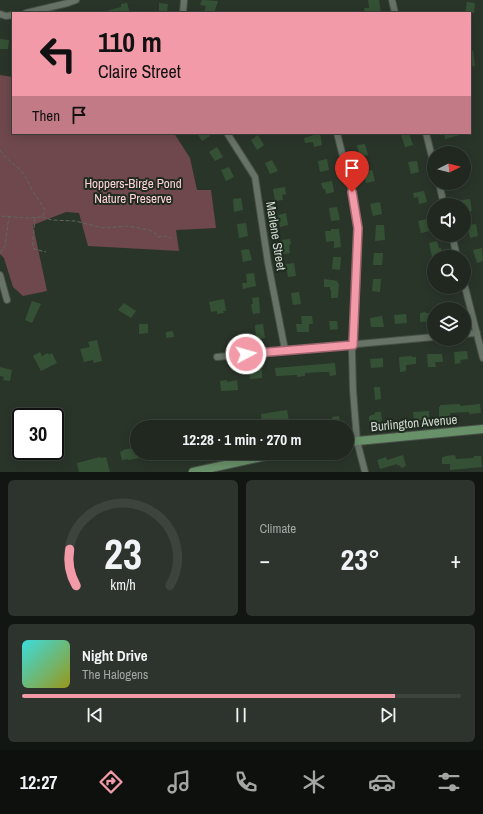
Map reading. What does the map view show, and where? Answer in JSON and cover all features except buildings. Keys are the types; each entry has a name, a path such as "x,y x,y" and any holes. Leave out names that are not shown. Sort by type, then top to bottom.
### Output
{"main road":[{"name":"Burlington Avenue","path":"354,441 483,429"},
{"path":"193,472 248,460"}],"street":[{"path":"30,12 76,0"},
{"path":"183,12 184,0"},
{"path":"392,0 396,12"},
{"path":"0,14 6,16 12,15"},
{"name":"Marlene Street","path":"228,134 255,176 268,263 285,350"},
{"path":"337,134 354,199 358,228 353,345 353,390 357,441 365,472"},
{"path":"426,134 429,146"},
{"path":"0,275 7,300"},
{"path":"467,294 483,358"},
{"path":"471,333 477,333"},
{"path":"217,357 427,338"}],"path":[{"path":"0,150 8,161 16,166 31,185 35,194 43,205 45,212 42,217"},
{"path":"0,216 42,217 52,220 75,221 103,228 128,226 149,230 154,232 158,237 166,236 171,238"},
{"path":"0,253 5,246 9,216"},
{"path":"35,218 35,230 32,245 34,249 46,252"}],"green space":[{"name":"Hoppers-Birge Pond Nature Preserve","path":"0,75 12,77 12,134 175,134 190,158 197,190 211,190 216,228 176,230 179,251 88,246 79,213 66,212 33,225 47,291 23,296 13,287 4,258 0,254"}],"route":[{"path":"246,354 353,345 358,228 357,213 352,192"}]}
